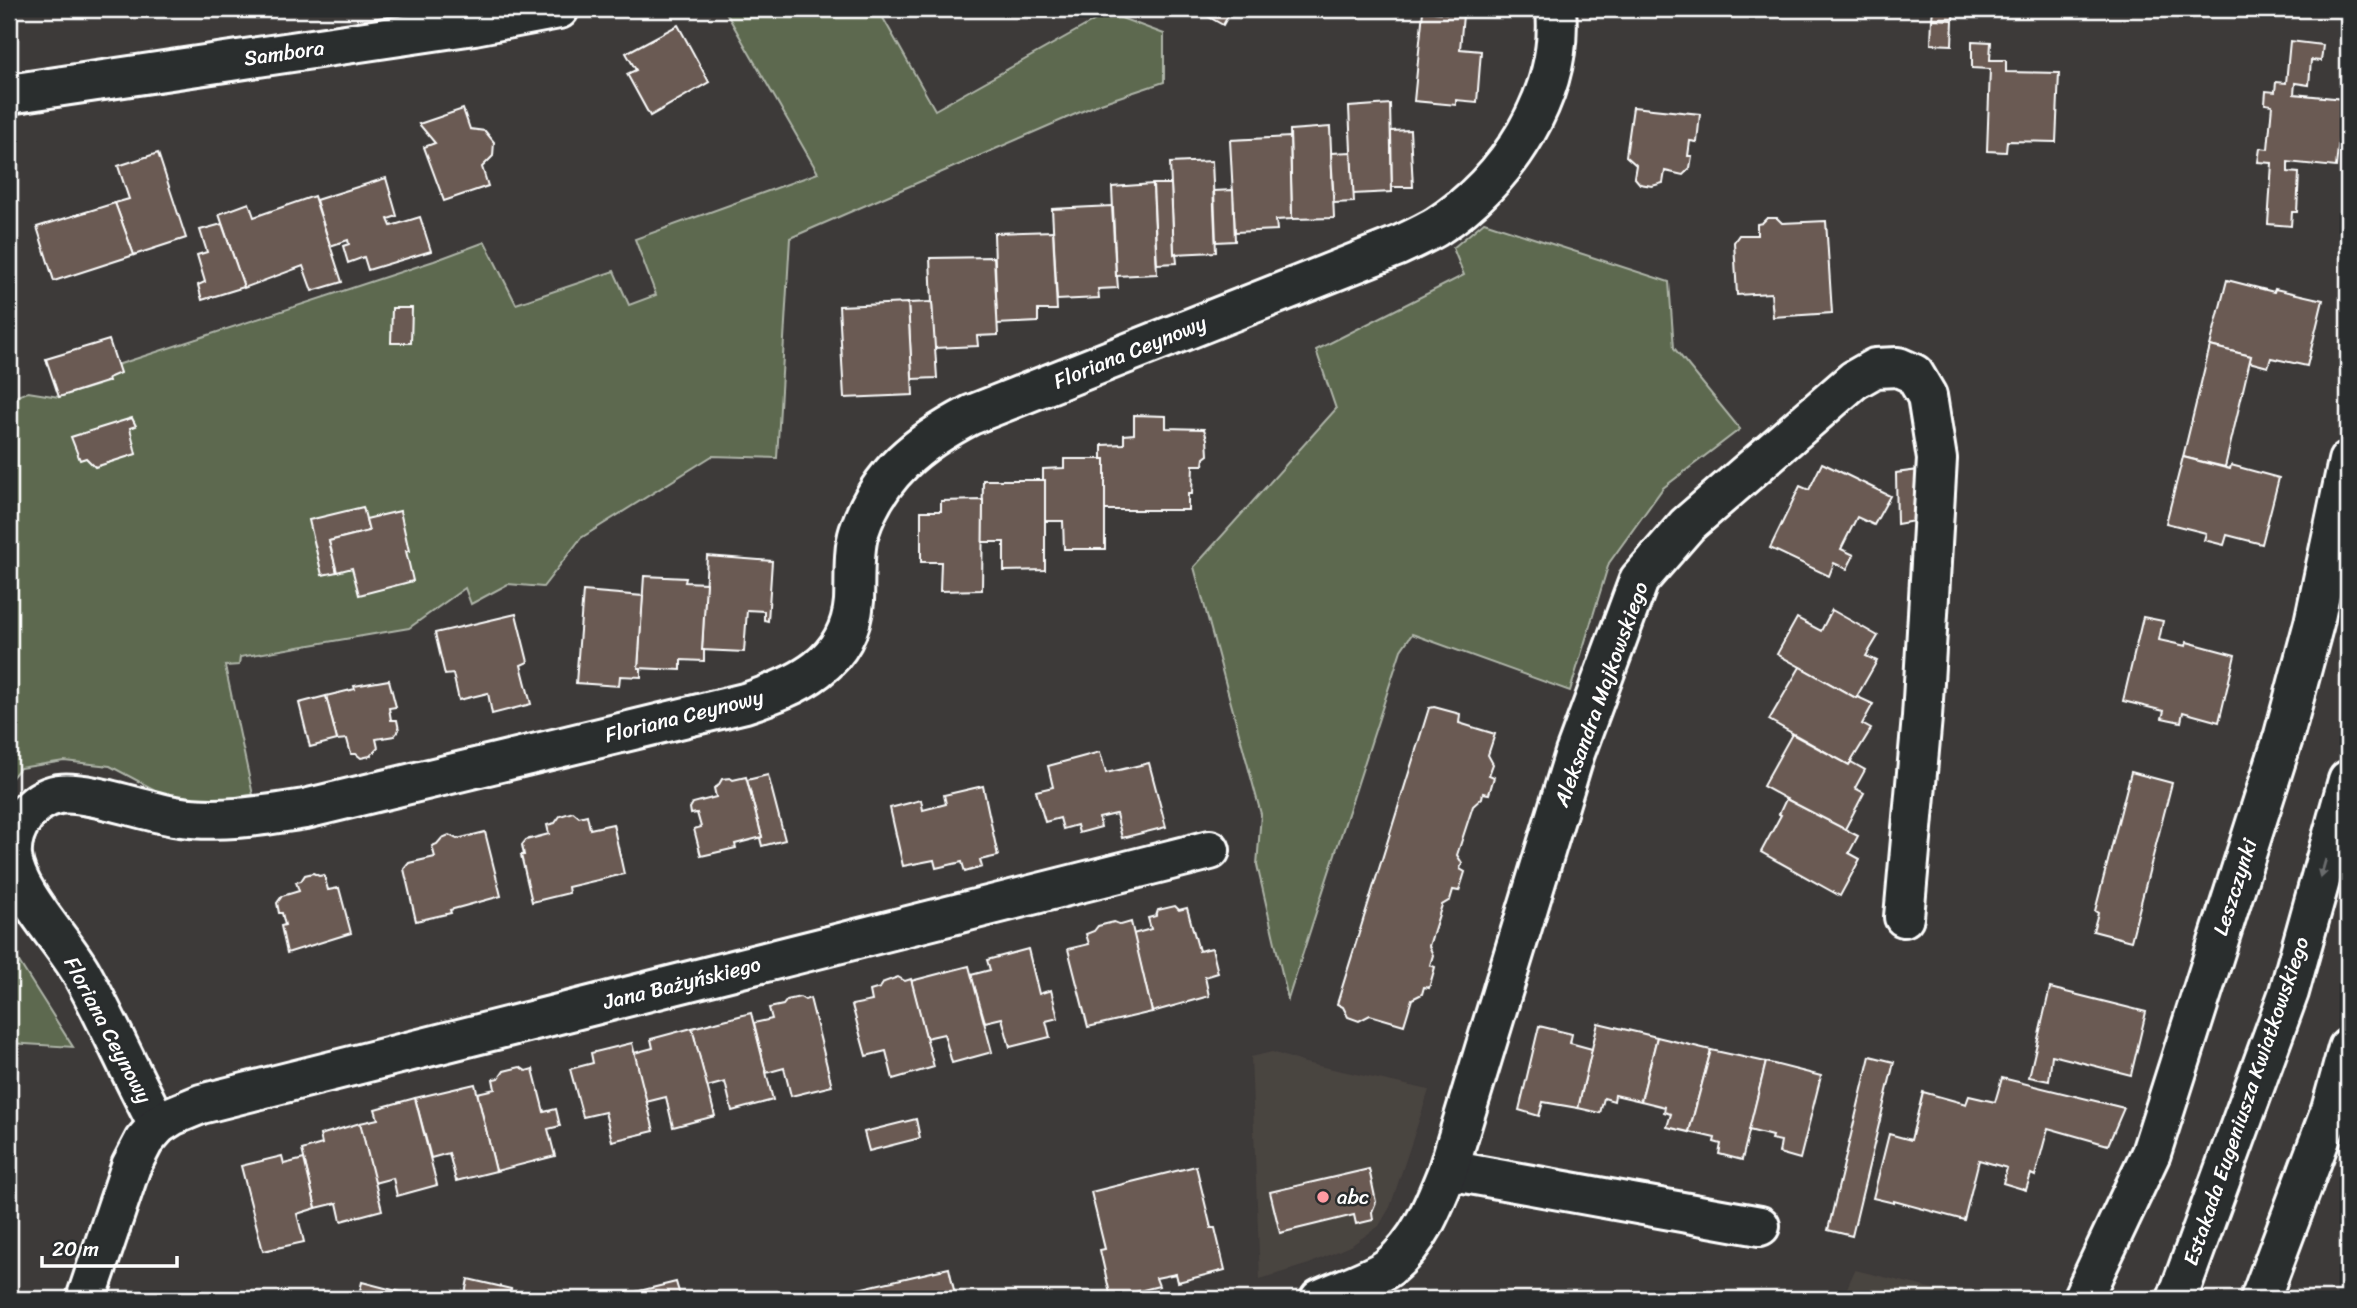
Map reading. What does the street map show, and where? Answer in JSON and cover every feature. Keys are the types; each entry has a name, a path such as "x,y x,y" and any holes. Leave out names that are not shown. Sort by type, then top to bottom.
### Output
{"main road":[{"name":"Sambora","path":"9,94 474,25 559,9"},
{"name":"Floriana Ceynowy","path":"86,1299 131,1166 144,1141 158,1125 80,971 20,879 12,859 12,842 21,819 37,804 59,794 172,816 211,820 279,813 745,703 784,690 814,672 837,652 853,613 858,534 887,477 911,453 937,433 971,415 1398,246 1437,227 1470,200 1498,171 1529,128 1546,90 1553,60 1556,9"},
{"name":"Aleksandra Majkowskiego","path":"1320,1299 1387,1268 1411,1246 1434,1207 1448,1170 1575,753 1639,580 1687,525 1854,380 1875,368 1898,367 1914,374 1927,396 1937,459 1922,717 1904,917"},
{"name":"Leszczynki","path":"2082,1299 2151,1153 2160,1127 2284,735 2314,623 2348,461"},
{"name":"Estakada Eugeniusza Kwiatkowskiego","path":"2177,1299 2289,992 2348,780"},
{"name":"Jana Bażyńskiego","path":"158,1125 201,1104 1210,850"},
{"path":"2287,1299 2348,1048"},
{"path":"2260,1299 2331,1110"},
{"path":"1448,1170 1760,1226"},
{"path":"2158,1299 2206,1216"}],"shaded area":[{"path":"1272,1052 1305,1063 1429,1090 1390,1207 1379,1226 1352,1245 1309,1264 1260,1279 1251,1057"},
{"path":"1855,1270 1946,1292 1944,1299 1842,1299"}],"green space":[{"path":"724,9 878,9 935,110 1108,13 1164,34 1164,82 1101,103 790,238 777,458 712,456 581,538 543,587 508,584 471,604 465,588 409,628 240,657 239,665 225,666 253,795 170,798 110,766 64,761 20,768 9,781 9,399 28,392 59,397 108,382 108,378 119,373 117,365 485,242 516,304 614,271 629,305 656,295 635,239 818,173"},
{"path":"1484,222 1669,282 1674,348 1740,429 1663,488 1609,563 1570,691 1412,634 1401,650 1288,999 1257,865 1261,814 1194,567 1336,409 1316,350 1464,275 1453,248"},
{"path":"9,946 73,1047 9,1043"}],"building":[{"path":"1195,9 1232,9 1223,25"},
{"path":"1933,9 1954,9 1953,20 1932,19"},
{"path":"1423,11 1463,15 1460,49 1481,51 1477,102 1456,100 1456,105 1414,101"},
{"path":"1932,19 1953,20 1952,45 1931,44"},
{"path":"678,25 709,82 650,116 627,74 636,70 626,53"},
{"path":"1972,41 1991,42 1990,60 2006,60 2006,72 2059,73 2056,142 2007,141 2006,152 1987,151 1990,69 1972,68"},
{"path":"2290,41 2323,45 2321,61 2311,60 2309,85 2295,83 2294,94 2343,99 2336,167 2288,162 2288,172 2299,173 2297,212 2292,212 2291,226 2268,224 2272,163 2258,162 2260,148 2268,149 2272,105 2265,104 2266,91 2275,92 2276,82 2286,83"},
{"path":"1390,104 1392,192 1353,194 1349,107"},
{"path":"1633,107 1700,114 1697,142 1690,141 1690,168 1683,175 1665,171 1663,183 1652,186 1640,184 1634,177 1636,165 1626,156"},
{"path":"463,109 470,129 485,131 494,142 493,156 482,167 488,186 444,201 424,147 435,143 419,124"},
{"path":"1330,127 1334,218 1292,219 1290,130"},
{"path":"1410,130 1413,187 1392,187 1391,131"},
{"path":"1290,137 1292,219 1276,220 1277,230 1235,232 1230,140"},
{"path":"1351,152 1354,202 1334,203 1331,153"},
{"path":"158,153 186,238 134,255 115,203 129,199 118,166"},
{"path":"1212,161 1216,252 1174,254 1170,163"},
{"path":"386,178 397,216 388,219 391,226 420,217 431,251 368,270 364,257 348,263 343,246 349,244 348,240 330,246 316,200"},
{"path":"1153,184 1157,274 1116,276 1112,187"},
{"path":"1153,184 1171,184 1174,254 1176,253 1177,263 1157,264"},
{"path":"1233,190 1235,241 1216,242 1214,191"},
{"path":"314,196 342,282 312,291 303,266 244,288 219,214 249,203 254,217"},
{"path":"115,203 134,255 54,281 37,227"},
{"path":"1112,206 1118,288 1098,289 1099,298 1057,300 1052,209"},
{"path":"1767,218 1777,218 1782,223 1826,221 1832,313 1773,317 1771,293 1737,295 1734,242 1739,235 1757,235 1757,224"},
{"path":"222,224 244,287 202,300 198,285 205,282 197,255 207,252 200,230"},
{"path":"1053,231 1057,310 1038,310 1038,322 997,324 994,233"},
{"path":"994,257 998,335 977,336 978,346 934,348 930,258"},
{"path":"2227,280 2274,292 2275,289 2323,300 2307,366 2271,358 2268,367 2249,362 2251,356 2210,346"},
{"path":"932,302 937,378 912,379 908,303"},
{"path":"908,303 913,395 844,398 839,306"},
{"path":"392,308 412,308 411,343 391,343"},
{"path":"109,340 120,373 108,378 109,381 59,397 46,359"},
{"path":"2210,346 2251,356 2225,467 2183,457"},
{"path":"1134,415 1166,416 1166,428 1204,429 1208,455 1204,458 1203,465 1193,465 1192,494 1188,494 1188,510 1105,510 1105,459 1102,459 1102,445 1124,444 1124,435 1134,434"},
{"path":"132,418 136,426 130,428 136,454 95,467 86,458 80,460 71,437"},
{"path":"2183,457 2230,469 2231,465 2279,478 2262,544 2227,535 2224,545 2204,540 2206,533 2166,523"},
{"path":"1064,459 1105,459 1105,549 1064,549 1063,521 1045,521 1043,469 1064,468"},
{"path":"1822,463 1890,496 1874,525 1857,517 1841,549 1854,555 1847,569 1834,563 1829,576 1770,548 1800,486 1809,490"},
{"path":"1919,470 1920,520 1897,524 1896,473"},
{"path":"983,480 1045,480 1045,570 1004,571 1004,542 982,542"},
{"path":"983,500 982,590 940,591 941,562 921,562 921,511 941,511 941,501"},
{"path":"363,507 369,531 329,541 337,572 322,575 309,520"},
{"path":"400,511 413,581 359,595 352,568 337,572 329,541 369,531 366,519"},
{"path":"707,556 772,561 768,621 764,620 764,611 747,610 744,652 702,650"},
{"path":"644,576 686,578 685,582 706,583 702,650 704,661 681,660 681,670 638,668"},
{"path":"583,591 643,596 638,668 641,668 641,677 620,676 619,686 576,683"},
{"path":"1832,610 1878,636 1866,656 1877,661 1856,698 1777,654 1797,618 1821,631"},
{"path":"516,614 528,662 521,665 531,704 492,714 488,693 459,700 453,674 445,675 435,633"},
{"path":"2143,617 2163,621 2159,640 2186,646 2187,642 2235,655 2219,722 2183,712 2181,722 2162,718 2164,711 2123,701"},
{"path":"1800,667 1856,698 1873,704 1862,724 1871,729 1849,765 1769,720"},
{"path":"389,680 396,707 389,708 391,720 397,720 399,730 394,736 376,739 378,748 370,756 361,758 351,754 347,739 337,740 326,696 355,689 354,686"},
{"path":"326,696 337,740 310,747 299,703"},
{"path":"1429,708 1460,714 1459,723 1495,734 1488,755 1493,764 1489,775 1494,777 1489,794 1483,793 1482,798 1473,806 1457,855 1462,863 1460,869 1465,872 1459,891 1453,890 1450,900 1442,905 1429,946 1433,955 1430,965 1435,967 1429,988 1424,987 1422,994 1412,999 1404,1025 1370,1015 1359,1021 1348,1017 1343,1007 1337,1004"},
{"path":"1792,734 1849,765 1851,762 1865,770 1855,788 1864,793 1844,831 1763,786"},
{"path":"1100,752 1106,773 1149,763 1166,827 1122,838 1116,814 1099,818 1101,827 1079,833 1077,825 1063,829 1060,818 1045,822 1036,791 1053,787 1048,766"},
{"path":"2131,772 2172,783 2131,941 2093,931 2098,913 2095,911"},
{"path":"768,775 785,840 762,846 747,780"},
{"path":"746,777 762,837 735,844 736,848 701,856 694,829 701,827 697,813 691,814 690,808 693,803 716,797 714,788 722,779"},
{"path":"983,786 998,856 980,860 982,867 965,872 962,862 936,868 934,860 903,866 890,808 921,800 923,810 946,804 944,795"},
{"path":"1786,799 1858,836 1849,853 1860,859 1840,896 1761,852 1781,815 1779,814"},
{"path":"573,812 579,817 587,815 590,829 613,824 624,874 568,887 569,893 532,902 521,855 524,855 522,845 526,840 549,834 547,825 555,823 560,816"},
{"path":"485,832 501,896 450,910 451,913 416,921 404,869 409,863 435,857 432,846 442,838 449,835 457,839"},
{"path":"313,873 324,875 328,890 339,888 351,933 287,953 281,926 285,925 277,903 282,896 299,891 296,882"},
{"path":"1175,906 1179,910 1187,908 1199,951 1212,948 1218,973 1205,977 1209,996 1152,1012 1133,934 1151,929 1148,918 1156,916 1158,910"},
{"path":"1114,922 1121,925 1131,922 1152,1012 1088,1027 1068,949 1089,944 1086,934 1098,926"},
{"path":"1028,949 1039,994 1051,990 1058,1018 1046,1021 1050,1037 1010,1047 1002,1018 985,1022 971,975 990,970 987,960"},
{"path":"969,966 992,1052 952,1063 944,1034 926,1038 911,981"},
{"path":"898,977 905,981 911,979 934,1067 893,1079 886,1051 866,1056 852,1005 872,1001 870,991"},
{"path":"2050,988 2146,1012 2131,1075 2052,1055 2049,1081 2029,1077"},
{"path":"800,997 805,1000 810,998 832,1086 791,1096 784,1068 766,1073 754,1023 772,1019 769,1008"},
{"path":"751,1013 773,1100 732,1111 725,1082 707,1087 692,1028"},
{"path":"1598,1023 1657,1037 1641,1101 1615,1095 1614,1101 1604,1098 1600,1113 1578,1108"},
{"path":"1539,1026 1572,1034 1570,1043 1592,1049 1578,1108 1543,1102 1539,1116 1519,1110"},
{"path":"692,1028 715,1116 673,1127 666,1097 646,1102 634,1053 653,1048 651,1039"},
{"path":"1657,1037 1711,1050 1689,1132 1667,1127 1671,1114 1664,1112 1665,1107 1641,1101"},
{"path":"632,1043 654,1131 612,1141 605,1112 583,1117 570,1069 593,1063 591,1053"},
{"path":"1711,1050 1766,1062 1742,1160 1719,1154 1721,1144 1714,1142 1715,1138 1689,1132"},
{"path":"1870,1056 1894,1062 1852,1236 1828,1230"},
{"path":"1766,1062 1821,1076 1800,1159 1779,1153 1781,1141 1749,1130"},
{"path":"520,1067 526,1071 533,1069 544,1112 556,1109 560,1126 548,1129 555,1156 496,1171 477,1093 495,1089 493,1079 499,1078 504,1071"},
{"path":"2002,1078 2124,1108 2108,1145 2048,1128 2035,1176 2031,1174 2026,1190 2003,1183 2007,1168 1979,1160 1964,1220 1873,1198 1889,1134 1911,1140 1923,1092 1966,1104 1969,1096 1995,1102"},
{"path":"475,1084 496,1171 456,1181 449,1153 431,1158 415,1098"},
{"path":"415,1098 437,1185 397,1196 393,1178 374,1183 360,1123 378,1119 375,1109"},
{"path":"916,1119 920,1138 869,1151 864,1132"},
{"path":"360,1123 382,1210 341,1221 337,1203 316,1208 302,1150 322,1144 320,1135"},
{"path":"282,1156 284,1164 304,1159 316,1208 297,1214 304,1242 263,1251 241,1166"},
{"path":"1196,1166 1211,1228 1215,1228 1225,1270 1178,1282 1176,1274 1156,1278 1159,1286 1111,1298 1100,1250 1105,1249 1091,1192"},
{"name":"abc","path":"1369,1169 1376,1202 1372,1212 1373,1220 1356,1224 1354,1215 1280,1233 1270,1192"},
{"path":"949,1268 956,1299 846,1299 845,1292"},
{"path":"468,1279 511,1289 508,1299 464,1299"},
{"path":"362,1282 424,1298 424,1299 358,1299"},
{"path":"676,1282 681,1299 607,1299"}],"place":[{"name":"abc","path":"1323,1197"}]}
